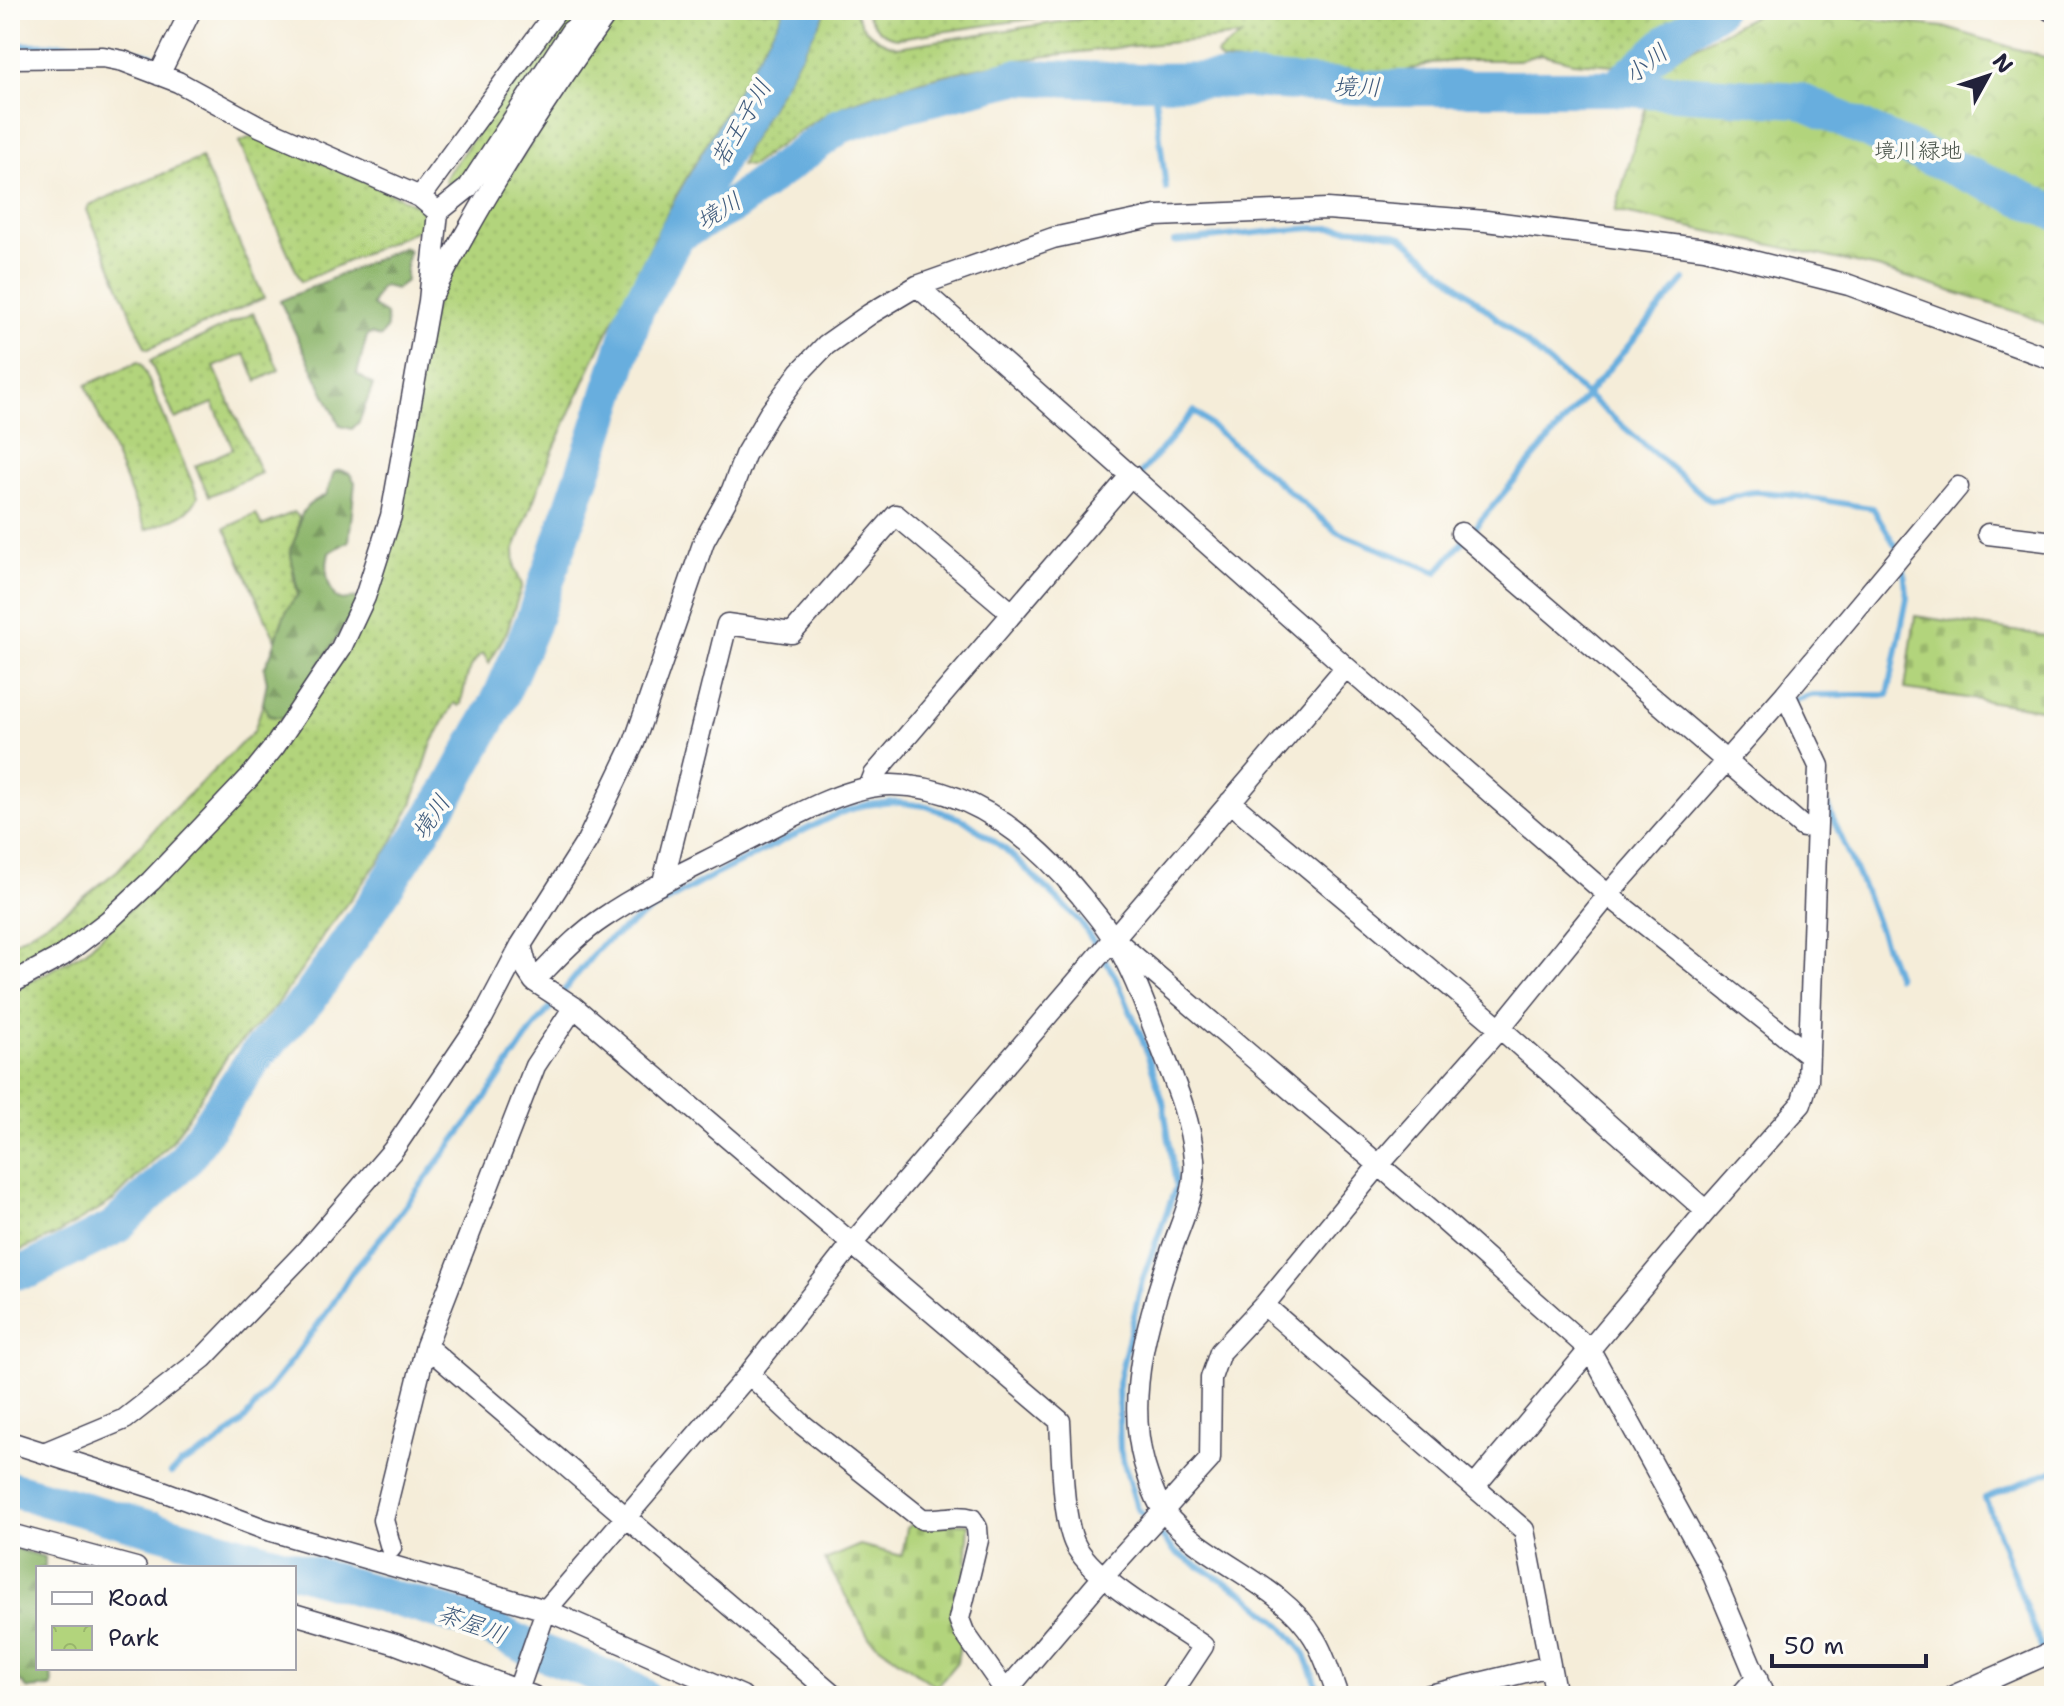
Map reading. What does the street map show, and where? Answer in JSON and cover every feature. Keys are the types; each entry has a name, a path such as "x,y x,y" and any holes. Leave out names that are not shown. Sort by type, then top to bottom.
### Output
{"street":[{"path":"159,75 191,10"},
{"path":"420,197 557,10"},
{"path":"10,984 62,956 108,921 151,881 250,777 323,678 365,597 391,516 429,301 438,212 468,188 571,31 601,10"},
{"path":"429,301 460,241 536,113 609,10"},
{"path":"10,58 103,57 123,61 178,82 259,126 420,197 438,212"},
{"path":"46,1452 125,1419 203,1358 304,1253 393,1150 483,1017 521,945 587,841 634,743 704,541 732,490 745,455 769,414 800,372 826,345 917,286 1053,238 1156,216 1327,209 1486,221 1705,249 1849,285 2054,360"},
{"path":"917,286 1608,895 1809,1055"},
{"path":"870,785 874,775 1131,475"},
{"path":"749,1374 803,1425 922,1519 937,1521 963,1516 972,1519 978,1540 959,1619 964,1632 1004,1694 1103,1577 1210,1459 1211,1378 1220,1352 1264,1305 1379,1165 1500,1028 1608,895 1785,694 1958,487"},
{"path":"663,882 727,624 792,633 896,515 1012,613"},
{"path":"1461,533 1803,827"},
{"path":"1988,534 2054,542"},
{"path":"296,1615 396,1644 522,1691 546,1610 749,1374 851,1245 1346,667"},
{"path":"1475,1486 1706,1211 1801,1104 1808,1081 1819,766 1785,694"},
{"path":"534,981 601,919 663,882 812,808 870,785 926,788 975,806 1027,840 1062,873 1114,938 1590,1350 1710,1568 1760,1686 1740,1696"},
{"path":"1230,802 1500,1028 1706,1211"},
{"path":"1114,938 1180,1096 1194,1159 1194,1187 1145,1340 1140,1381 1139,1443 1152,1488 1164,1512 1192,1537 1260,1584 1314,1637 1338,1696"},
{"path":"521,945 528,972 534,981 574,1007 1060,1421 1065,1499 1076,1547 1103,1577 1203,1646 1170,1696"},
{"path":"391,1548 383,1520 426,1346 535,1066 574,1007"},
{"path":"1264,1305 1524,1530 1556,1696"},
{"path":"426,1346 835,1696"},
{"path":"10,1442 157,1489 264,1529 546,1610 742,1696"},
{"path":"10,1534 129,1566"},
{"path":"1953,1696 2054,1651"},
{"path":"1426,1696 1550,1666"}],"green space":[{"path":"567,10 589,10 465,180 449,186 445,180 449,172"},
{"path":"619,10 785,10 675,198 596,355 552,453 514,551 515,569 522,585 507,631 489,663 483,653 470,669 461,704 453,705 432,743 412,804 389,848 323,935 276,1006 228,1055 173,1140 114,1200 55,1235 10,1255 10,993 86,951 165,876 366,613 434,307 484,214"},
{"path":"827,10 855,10 861,24 871,34 897,47 1137,10 1699,10 1629,66 1573,62 1541,54 1519,60 1431,63 1384,78 1222,61 1216,54 1241,36 1032,58 949,74 856,101 817,120 751,166 741,165 747,148"},
{"path":"864,10 1092,10 899,38 882,32"},
{"name":"境川緑地","path":"1765,10 1943,27 2054,60 2054,328 2023,314 1878,268 1615,211 1658,66"},
{"path":"258,134 421,207 428,221 424,227 301,282 239,142"},
{"path":"201,158 264,298 148,349 87,210 89,205"},
{"path":"404,247 409,250 406,281 396,289 384,286 379,289 372,305 386,315 387,327 381,337 367,336 357,374 373,385 359,422 352,429 340,426 280,301"},
{"path":"253,313 279,370 257,381 245,354 214,367 261,473 209,496 195,466 233,449 213,403 175,419 150,361"},
{"path":"138,362 142,365 198,496 190,509 146,530 86,385"},
{"path":"340,470 350,474 355,482 349,541 329,553 327,576 336,598 355,598 358,605 285,718 270,716 263,703 267,682 264,668 286,611 298,595 290,549 303,512 307,506 326,495 334,472"},
{"path":"294,512 299,517 293,573 298,595 275,639 225,528 256,514 262,526"},
{"path":"1915,616 2054,637 2054,711 1905,689"},
{"path":"263,703 270,716 285,717 257,760 104,916 10,978 10,945 70,908 118,870 164,819 254,731"},
{"path":"915,1522 969,1524 957,1662 936,1687 870,1639 825,1560 860,1545 902,1556 907,1528"},
{"path":"10,1547 45,1557 45,1566 36,1566 36,1670 51,1670 52,1687 28,1689 10,1671"}],"waterway":[{"name":"境川","path":"10,1272 30,1270 115,1227 185,1160 256,1056 308,1000 450,789 500,698 532,624 636,310 678,233 675,236 806,10"},
{"name":"小川","path":"1615,88 1668,42 1716,10"},
{"path":"10,45 109,44 153,56"},
{"name":"境川","path":"675,236 733,205 840,126 899,106 1016,77 1137,81 1249,80 1376,88 1615,88 1798,100 2054,212"},
{"path":"1153,81 1166,189"},
{"path":"1174,242 1320,228 1350,228 1402,237 1709,500 1758,492 1873,508 1898,550"},
{"path":"1137,478 1194,411 1337,532 1437,572 1684,280"},
{"path":"1792,701 1812,695 1888,695 1907,598 1903,561"},
{"path":"171,1473 213,1447 241,1424 292,1360 352,1272 475,1113 532,1030 601,945 650,911 716,874 837,814 865,805 893,802 926,806 964,820 1005,849 1080,921 1115,976 1142,1038 1163,1101 1176,1186 1142,1281 1118,1384 1120,1449 1137,1508 1176,1553 1244,1593 1282,1626 1305,1654 1321,1696"},
{"path":"1826,803 1866,894 1897,977"},
{"path":"2054,1470 1985,1498 2054,1682"},
{"name":"茶屋川","path":"10,1489 285,1566"},
{"path":"154,1530 158,1514"},
{"name":"茶屋川","path":"296,1570 481,1624 526,1646 620,1683 643,1696"}],"water label":[{"name":"若王子川","path":"741,123"}]}
